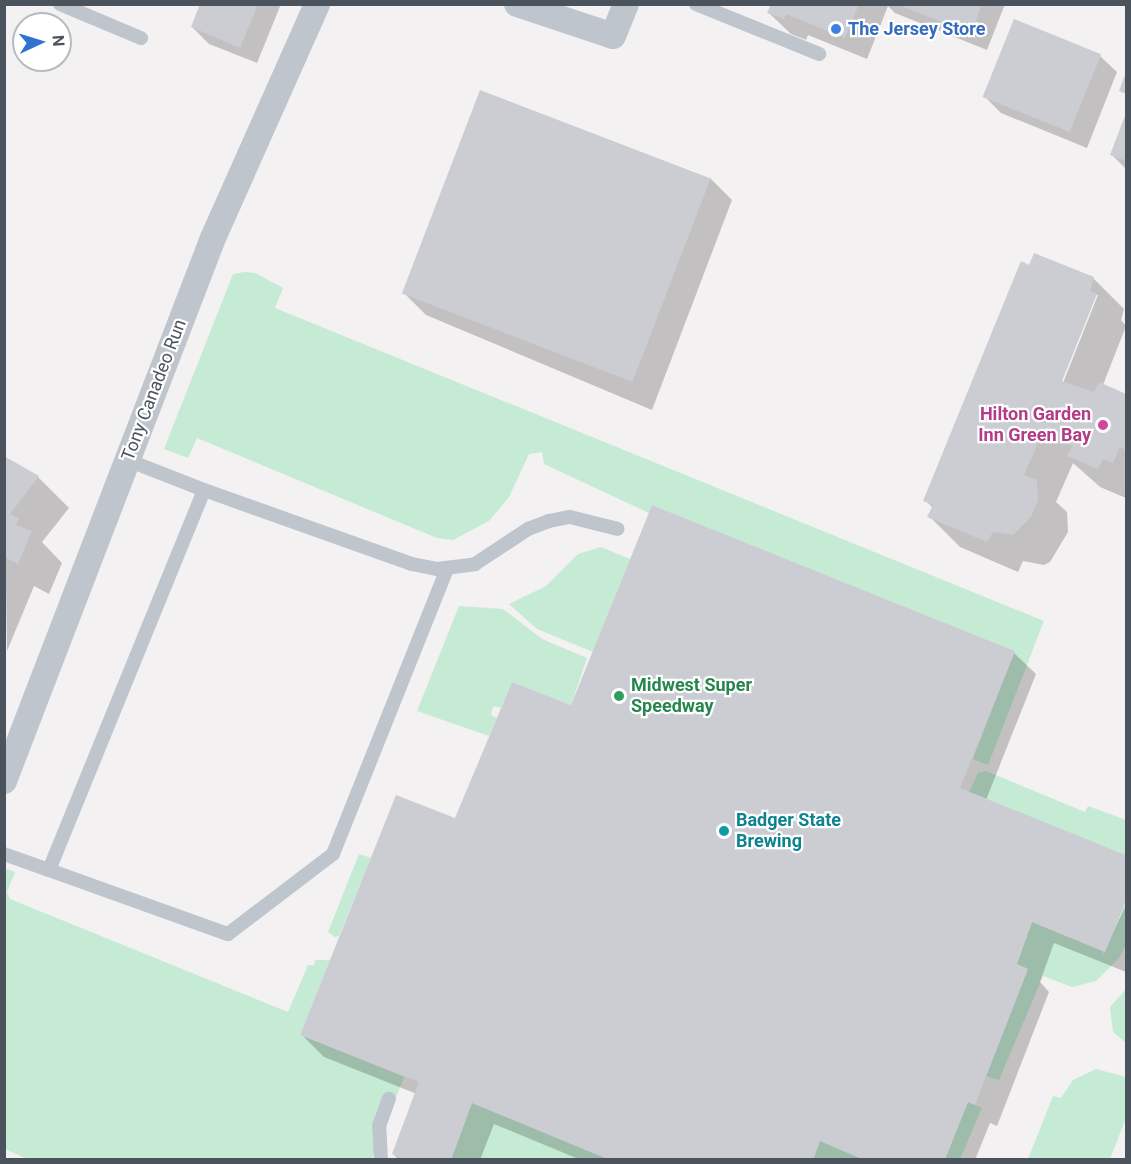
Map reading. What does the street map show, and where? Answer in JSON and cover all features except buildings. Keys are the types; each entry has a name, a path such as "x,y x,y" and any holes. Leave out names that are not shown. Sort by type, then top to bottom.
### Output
{"street":[{"name":"Tony Canadeo Run","path":"4,781 213,238 316,4"},
{"path":"516,4 613,36 626,4"}],"lane":[{"path":"60,4 141,38"},
{"path":"696,4 819,54"},
{"path":"128,460 204,490 412,564 447,569 475,564 528,529 549,521 570,517 618,530"},
{"path":"49,870 204,490"},
{"path":"4,854 228,934 333,854 447,569"},
{"path":"381,1160 379,1126 389,1099"}],"green space":[{"path":"255,273 283,288 275,308 1044,621 988,765 973,759 1015,651 652,505 649,513 544,464 542,452 529,454 509,497 489,521 453,540 437,538 197,438 188,458 164,449 233,274"},
{"path":"601,547 630,559 593,652 537,629 509,604 546,586 578,554"},
{"path":"459,606 503,609 542,639 587,658 571,705 512,682 501,708 493,706 491,715 497,718 489,736 417,711"},
{"path":"986,771 1085,812 1088,806 1126,820 1126,855 969,792 978,773"},
{"path":"359,854 371,858 339,936 335,937 328,932"},
{"path":"4,868 15,872 7,892 10,899 288,1012 308,965 314,965 315,960 330,960 300,1035 404,1077 372,1159 30,1160 5,1149"},
{"path":"1126,901 1126,945 1119,958 1096,981 1072,987 1043,976 999,1080 986,1076 1028,969 1017,964 1032,922 1105,952"},
{"path":"1126,989 1126,1043 1113,1032 1110,1007"},
{"path":"1096,1069 1126,1077 1126,1118 1110,1159 1028,1159 1053,1096 1061,1098 1073,1080"},
{"path":"968,1102 982,1108 960,1160 944,1159"},
{"path":"472,1103 610,1160 451,1160"},
{"path":"820,1141 864,1159 813,1160"}],"place":[{"name":"The Jersey Store","path":"836,29"},
{"name":"Hilton Garden Inn Green Bay","path":"1103,425"},
{"name":"Midwest Super Speedway","path":"619,696"},
{"name":"Badger State Brewing","path":"724,831"}]}
